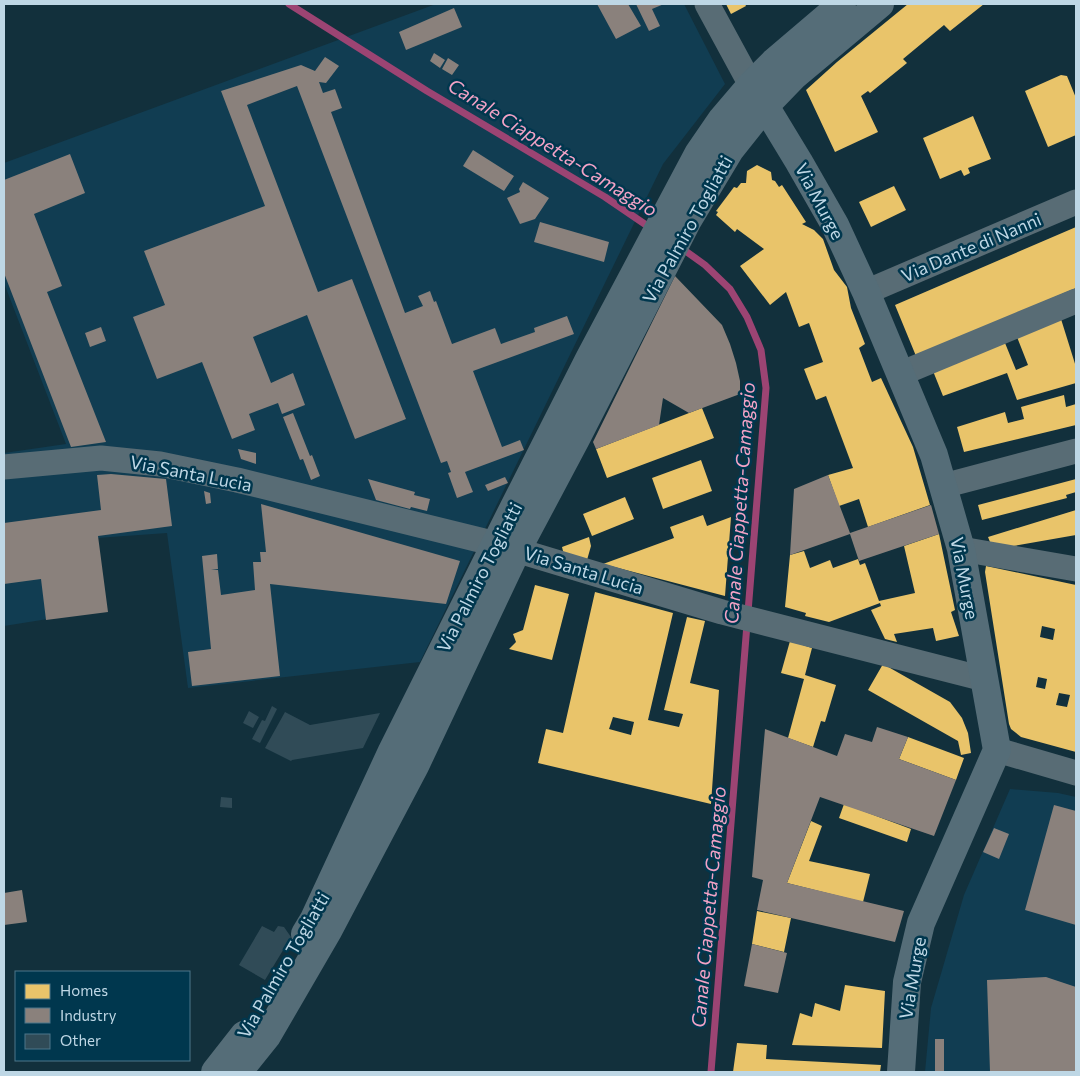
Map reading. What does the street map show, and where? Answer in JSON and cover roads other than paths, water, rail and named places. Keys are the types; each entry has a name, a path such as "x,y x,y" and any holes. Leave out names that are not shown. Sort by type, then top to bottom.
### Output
{"main road":[{"name":"Via Palmiro Togliatti","path":"215,1072 254,1022 314,919 392,751 506,547 576,440 655,260 678,214 730,150 774,62 842,4"},
{"name":"Via Palmiro Togliatti","path":"758,96 794,76 880,4"},
{"name":"Via Murge","path":"758,96 800,162 835,225 866,292 934,455 961,549 997,750 922,924 907,982 901,1072"},
{"name":"Via Palmiro Togliatti","path":"238,1072 267,1036 333,922 415,766 506,547"}],"street":[{"path":"707,4 758,96"},
{"name":"Via Dante di Nanni","path":"866,292 1076,202"},
{"path":"900,374 1076,301"},
{"path":"943,486 1076,450"},
{"name":"Via Santa Lucia","path":"4,467 101,458 160,464 237,480 506,547 722,612 984,679"},
{"path":"961,549 1076,569"},
{"path":"997,750 1076,773"}],"waterway":[{"name":"Canale Ciappetta-Camaggio","path":"289,4 427,91 605,197 652,229"},
{"name":"Canale Ciappetta-Camaggio","path":"680,247 705,265 730,289 747,317 761,350 766,388 711,1072"}]}
